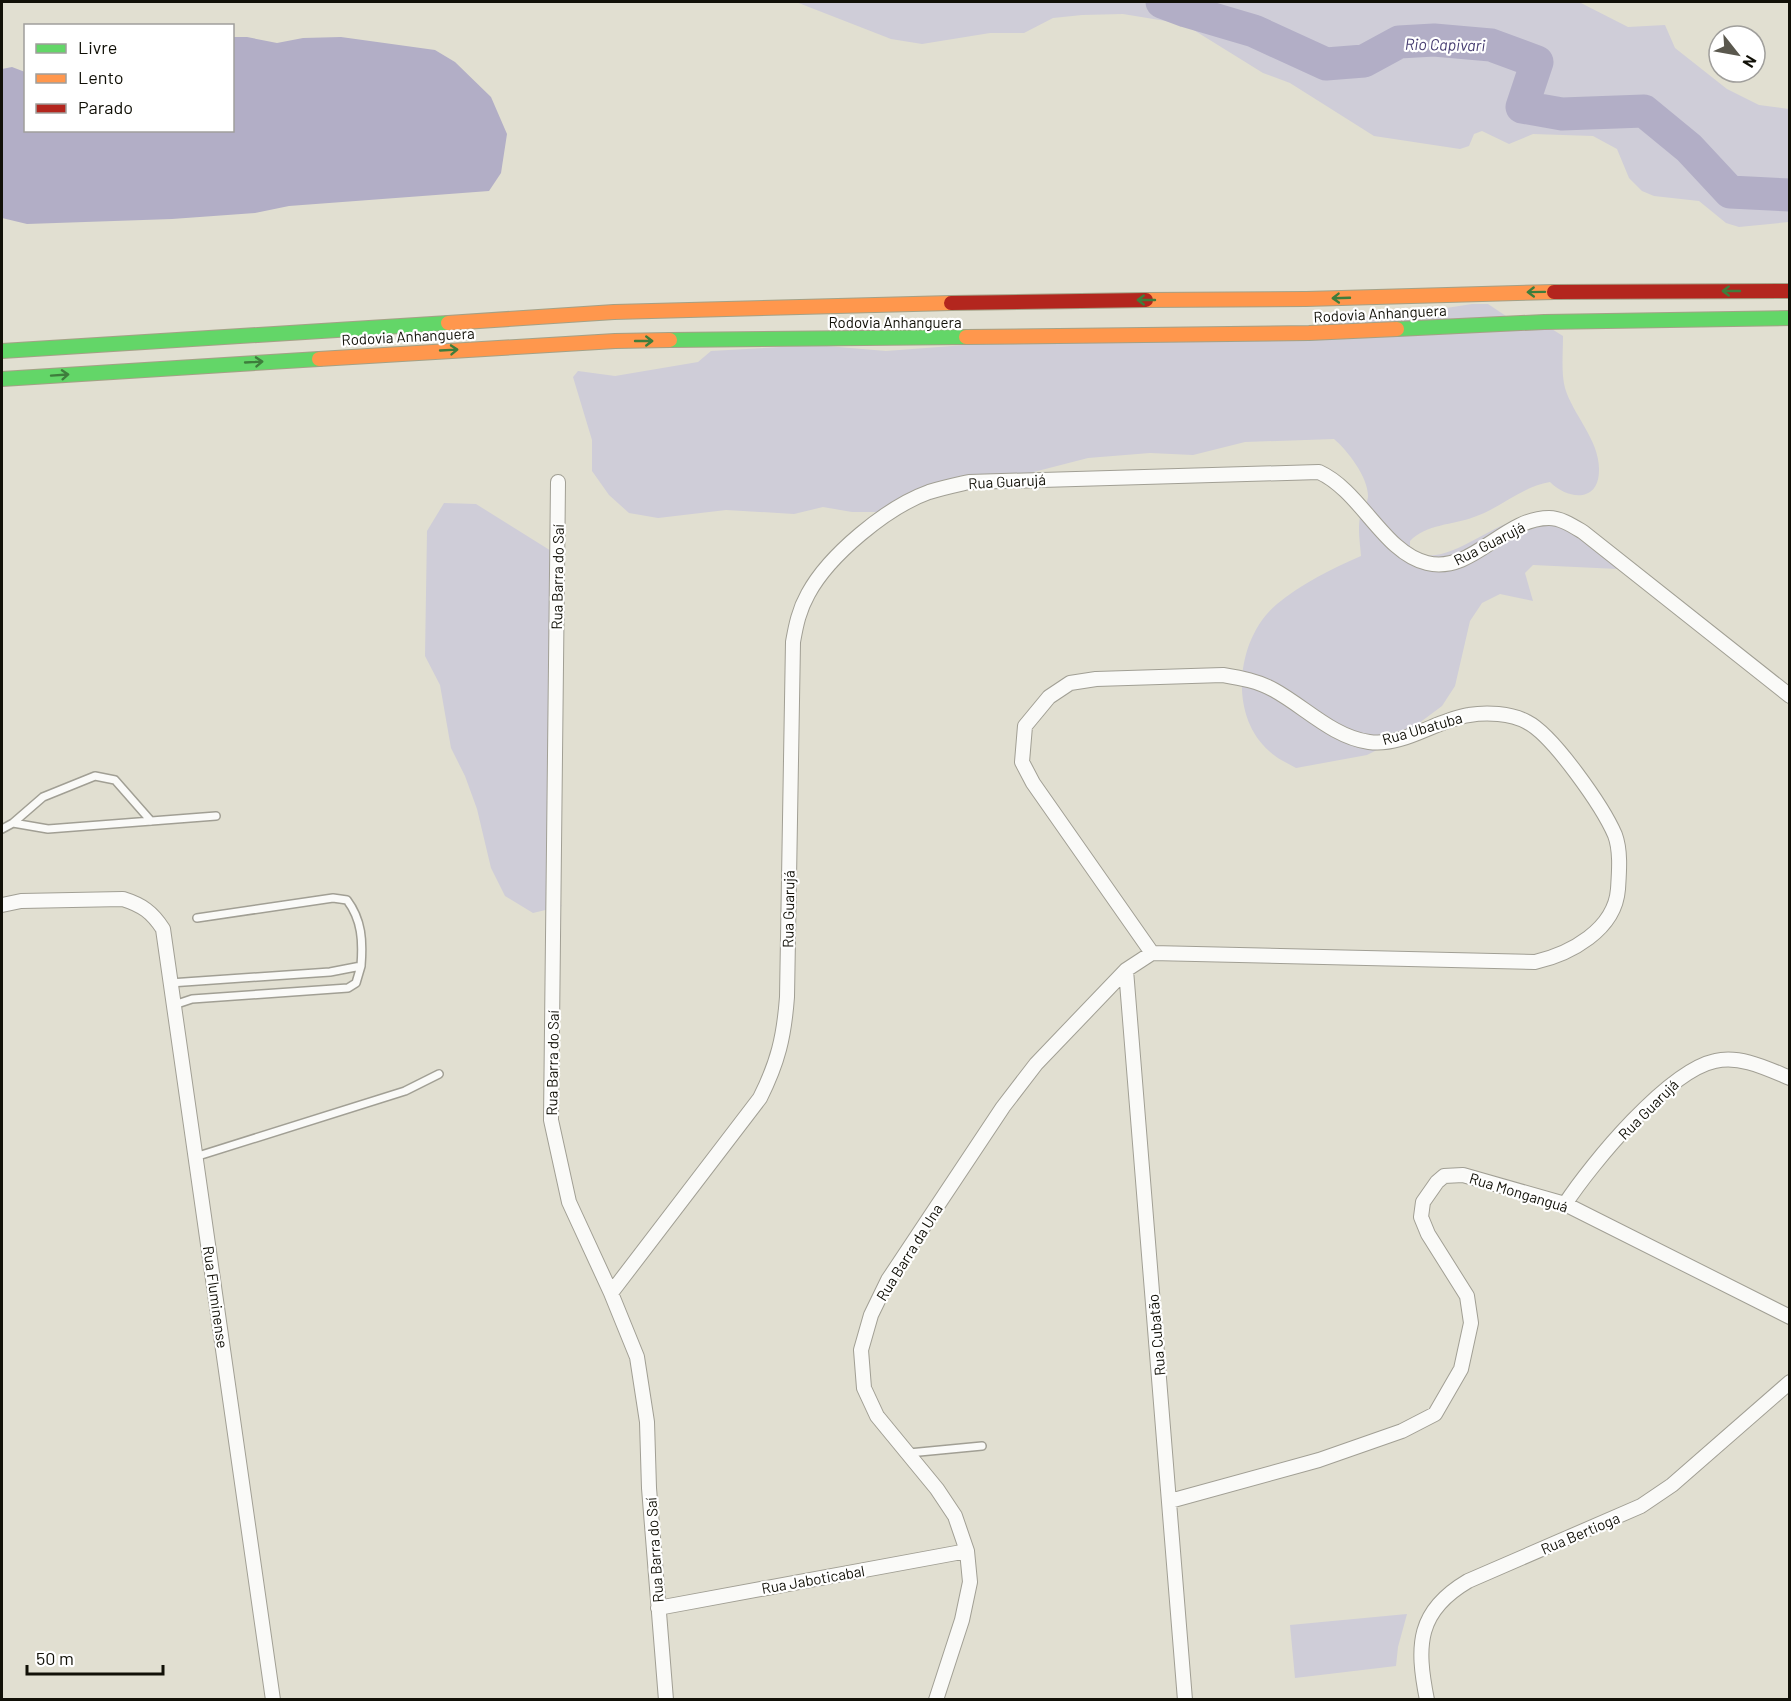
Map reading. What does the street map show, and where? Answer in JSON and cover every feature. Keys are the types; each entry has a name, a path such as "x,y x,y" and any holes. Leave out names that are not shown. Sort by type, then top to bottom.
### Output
{"highway":[{"name":"Rodovia Anhanguera","path":"2,351 614,312 1083,300 1306,299 1533,292 1790,291"},
{"name":"Rodovia Anhanguera","path":"2,379 615,341 1240,334 1544,322 1790,318"}],"street":[{"name":"Rua Guarujá","path":"612,1293 760,1098 776,1067 783,1037 786,997 793,642 797,617 808,594 825,568 890,512 928,493 969,482 1319,472 1340,484 1391,539 1409,554 1424,562 1442,566 1458,562 1530,522 1550,518 1583,532 1790,696"},
{"name":"Rua Barra do Saí","path":"558,482 551,1120 569,1202 612,1293 637,1357 647,1422 666,1700"},
{"name":"Rua Ubatuba","path":"1223,675 1249,680 1273,689 1347,737 1371,742 1394,740 1469,715 1503,715 1526,721 1560,752 1616,837 1620,867 1618,896 1605,920 1585,942 1559,957 1535,962 1152,952 1034,783 1022,762 1025,726 1049,697 1070,683 1223,675"},
{"name":"Rua Fluminense","path":"2,905 21,901 123,899 139,904 154,914 163,928 273,1700"},
{"name":"Rua Barra da Una","path":"936,1700 962,1620 970,1582 968,1551 955,1516 937,1489 877,1416 864,1388 861,1350 871,1315 888,1280 1003,1107 1036,1064 1126,970 1152,952"},
{"name":"Rua Cubatão","path":"1126,970 1185,1700"},
{"name":"Rua Guarujá","path":"1565,1204 1596,1161 1675,1080 1694,1067 1717,1060 1740,1060 1790,1078"},
{"name":"Rua Monganguá","path":"1170,1501 1319,1460 1402,1431 1435,1414 1461,1369 1470,1323 1467,1296 1428,1234 1421,1217 1423,1202 1444,1176 1462,1175 1565,1204 1790,1317"},
{"name":"Rua Bertioga","path":"1427,1700 1421,1641 1429,1617 1446,1594 1468,1581 1641,1506 1672,1485 1790,1382"},
{"name":"Rua Jaboticabal","path":"658,1608 968,1551"}],"lane":[{"path":"2,829 13,823 43,797 95,776 115,780 151,821"},
{"path":"13,823 48,829 216,816"},
{"path":"174,1005 192,999 348,988 356,983 361,966 362,951 358,914 347,900 333,898 197,918"},
{"path":"170,983 339,971 361,966"},
{"path":"195,1157 405,1091 439,1074"},
{"path":"906,1454 982,1446"}],"shaded area":[{"path":"796,2 1579,2 1628,27 1665,25 1675,48 1707,73 1707,84 1721,84 1759,105 1789,109 1789,222 1739,227 1726,223 1699,201 1654,196 1642,191 1629,178 1617,149 1593,136 1533,134 1509,144 1482,131 1474,134 1469,146 1460,149 1374,136 1290,83 1263,73 1184,24 1123,14 1082,15 1053,18 1024,33 990,33 922,44 891,39"},
{"path":"234,37 277,43 303,38 341,37 435,50 455,62 491,97 507,134 501,173 489,191 289,206 255,213 172,219 27,224 2,218 2,69 12,67 24,72 24,132 234,132"},
{"path":"1472,304 1488,304 1521,326 1547,326 1563,336 1565,388 1595,449 1598,459 1598,481 1588,493 1581,495 1565,492 1550,482 1530,488 1484,513 1416,535 1410,541 1410,552 1425,556 1454,550 1498,527 1513,521 1532,518 1578,531 1620,565 1618,569 1533,565 1525,573 1533,601 1500,594 1482,603 1470,621 1455,686 1442,706 1395,741 1367,755 1296,768 1272,754 1256,735 1247,717 1242,676 1246,655 1263,618 1296,590 1361,556 1359,523 1368,498 1367,489 1356,465 1334,439 1245,442 1193,455 1150,453 1088,458 1022,475 1009,488 974,479 883,512 852,512 823,507 794,514 726,510 658,518 629,513 609,495 592,471 592,440 573,377 578,371 615,376 698,362 711,351 815,345 886,351 1005,342 1285,334 1354,318 1382,318"},
{"path":"444,503 476,504 556,554 558,903 562,906 533,913 505,896 491,868 477,809 465,776 451,748 440,685 425,656 427,531"},
{"path":"1407,1614 1398,1647 1396,1666 1295,1678 1290,1625"}],"waterway":[{"name":"Rio Capivari","path":"1162,2 1254,31 1326,64 1364,61 1399,42 1434,40 1491,45 1537,62 1522,107 1562,114 1644,111 1689,148 1730,192 1790,195"}],"traffic: fast":[{"path":"1397,329 1544,322 1790,318"},
{"path":"2,351 448,323"},
{"path":"670,340 966,337"},
{"path":"2,379 319,359"}],"traffic: slow":[{"path":"1146,300 1306,299 1554,292"},
{"path":"448,323 614,312 951,303"},
{"path":"966,337 1309,333 1397,329"},
{"path":"319,359 615,341 670,340"}],"traffic: jam":[{"path":"1554,292 1790,291"},
{"path":"951,303 1146,300"}]}
